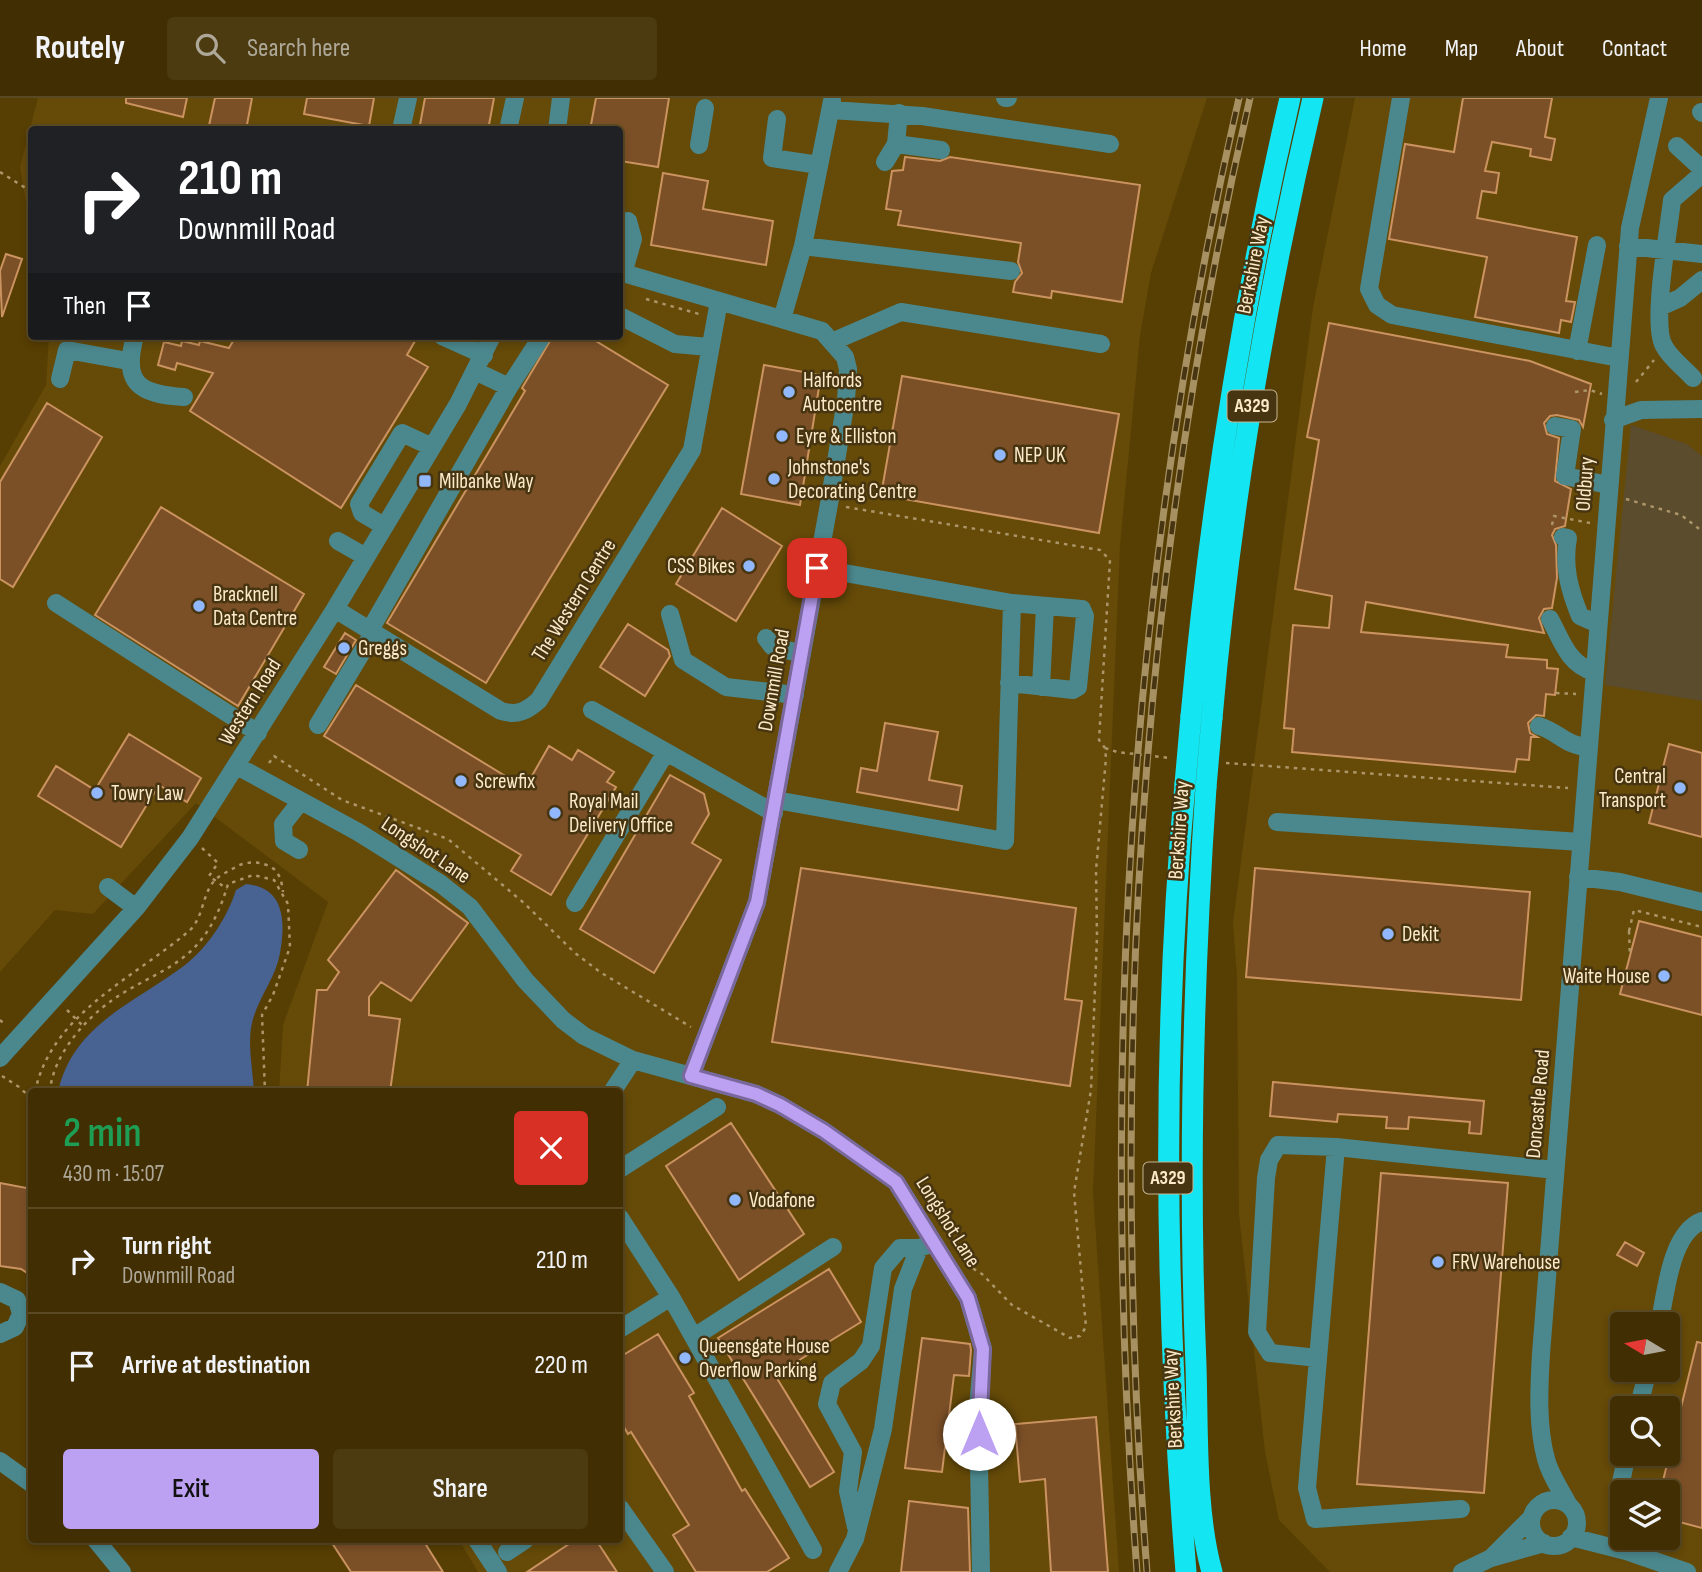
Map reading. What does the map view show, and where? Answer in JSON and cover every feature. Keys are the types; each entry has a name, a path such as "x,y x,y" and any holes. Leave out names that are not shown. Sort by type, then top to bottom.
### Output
{"highway":[{"name":"Berkshire Way","path":"1202,717 1199,624 1227,423 1251,287 1290,98"},
{"name":"Berkshire Way","path":"1186,1572 1174,1410 1168,1211 1169,1045 1202,717 1225,595 1249,425 1283,235 1313,98"},
{"name":"Berkshire Way","path":"1196,786 1191,1192 1201,1479 1206,1540 1212,1572"}],"street":[{"path":"402,126 408,98"},
{"path":"509,126 515,98"},
{"path":"558,126 561,98"},
{"path":"1401,98 1369,289 1377,305 1392,315 1619,358"},
{"name":"Oldbury","path":"1578,877 1588,747 1588,670 1598,624 1629,246 1637,187 1659,98"},
{"path":"782,319 803,246 831,104 1110,144"},
{"path":"703,146 708,113"},
{"path":"885,162 896,144 899,113"},
{"path":"781,124 772,158 819,165"},
{"path":"896,144 941,150"},
{"path":"1677,146 1702,169"},
{"path":"1693,378 1664,347 1660,307 1672,200 1702,174"},
{"path":"623,267 633,239 628,221"},
{"path":"1577,351 1597,244"},
{"path":"803,246 1011,271"},
{"path":"1629,246 1702,254"},
{"path":"623,274 822,331 834,341 901,312 1101,344"},
{"path":"1660,307 1680,299 1702,280"},
{"name":"The Western Centre","path":"335,609 501,711 512,715 532,706 539,700 687,460 719,301"},
{"path":"623,318 675,344 709,347"},
{"path":"134,340 128,361 139,386 153,395 184,397"},
{"path":"451,340 484,355"},
{"name":"Western Road","path":"1,1067 136,908 190,838 335,609 432,447 490,340"},
{"path":"318,726 509,387 539,340"},
{"name":"Downmill Road","path":"691,1076 757,902 817,568 841,477 848,386 845,357 834,341"},
{"path":"60,379 67,350 128,361"},
{"path":"475,371 509,387"},
{"path":"1613,420 1641,410 1702,410"},
{"path":"1564,427 1564,476 1608,485"},
{"path":"384,526 362,513 359,503 402,433 432,447"},
{"path":"1563,537 1569,538 1564,562 1576,607 1580,616 1598,624"},
{"path":"338,541 366,557"},
{"path":"817,568 1012,603 1082,609 1085,616 1078,687 1073,690 1009,683"},
{"path":"56,603 258,733"},
{"path":"592,710 666,752 775,806 1005,841 1012,603"},
{"path":"1041,687 1045,606"},
{"path":"1551,612 1571,660 1588,670"},
{"path":"670,614 684,660 726,687 795,695"},
{"path":"766,638 772,646 802,654"},
{"path":"1539,726 1549,729 1572,745 1588,747"},
{"path":"575,903 666,752"},
{"name":"Longshot Lane","path":"237,766 358,832 441,884 470,907 525,980 563,1020 584,1036 634,1060 756,1094 878,1162 896,1182 927,1246 968,1298 983,1349 978,1408 981,1572"},
{"path":"299,850 284,841 283,824 301,801"},
{"path":"1277,822 1581,842"},
{"path":"1578,877 1619,882 1702,902"},
{"name":"Doncastle Road","path":"1537,1510 1546,1462 1539,1389 1578,877"},
{"path":"108,887 136,908"},
{"path":"615,1088 634,1060"},
{"path":"623,1168 717,1107"},
{"path":"1318,1358 1270,1353 1257,1332 1266,1178 1272,1151 1278,1145 1336,1147 1555,1170"},
{"path":"1336,1147 1307,1488 1315,1519 1461,1509"},
{"path":"1662,1312 1679,1240 1691,1225 1702,1221"},
{"path":"623,1223 694,1336 813,1550"},
{"path":"838,1572 857,1530 883,1429 903,1289 927,1246"},
{"path":"857,1530 848,1490 853,1452 827,1404 832,1384 860,1361 871,1346 883,1268 900,1248 927,1246"},
{"path":"694,1336 833,1247"},
{"path":"0,1292 17,1300 21,1314 15,1328 0,1334"},
{"path":"623,1327 671,1297"},
{"name":"Doncastle Road","path":"1546,1462 1572,1512"},
{"path":"3,1470 28,1482"},
{"path":"1491,1558 1537,1510 1555,1500 1626,1551"},
{"path":"1537,1510 1533,1532 1544,1544"},
{"path":"623,1512 665,1572"},
{"path":"1572,1512 1572,1537"},
{"path":"1462,1572 1491,1558 1544,1544 1559,1545 1572,1537 1626,1551 1687,1572"},
{"path":"98,1543 122,1572"},
{"path":"479,1543 498,1572"},
{"path":"507,1552 520,1543"}],"path":[{"path":"0,172 28,190"},
{"path":"638,296 699,314"},
{"path":"1633,386 1664,347"},
{"path":"1574,393 1590,390 1602,394"},
{"path":"1634,498 1681,515 1702,531"},
{"path":"836,506 1100,550 1106,554 1111,569 1099,740 1105,748 1177,759"},
{"path":"1566,518 1590,523"},
{"path":"1556,693 1576,694"},
{"path":"963,1262 982,1274 1012,1305 1070,1338 1080,1336 1086,1327 1074,1192 1091,1090 1097,936 1096,870 1105,748"},
{"name":"Longshot Lane","path":"267,766 274,756 342,800 448,839 524,903 546,928 583,959 689,1027 695,1027"},
{"path":"1216,762 1584,789"},
{"path":"202,848 218,863 209,876 227,889"},
{"path":"37,1088 39,1074 52,1048 75,1019 193,928 215,880 238,865 259,861 274,868 282,881 283,895"},
{"path":"50,1088 61,1056 84,1027 110,1001 186,956 218,918 228,884 253,875 274,880 288,904 290,947 273,995 262,1016 264,1088"},
{"path":"1630,957 1629,931 1634,910 1702,927"},
{"path":"63,1007 84,1027"},
{"path":"1,1067 28,1095"}],"shaded area":[{"path":"38,98 1207,98 1151,273 1140,336 1120,546 1093,1192 1119,1572 478,1572 461,1543 623,1543 623,1088 279,1088 283,1025 328,902 196,803 93,914 55,910 0,972 0,466 46,385 49,340 623,340 623,126 31,126"},
{"path":"1355,98 1702,98 1702,1572 1330,1572 1279,1520 1265,1452 1239,1214 1237,978 1233,923 1313,307"},
{"path":"28,136 28,214 20,167"},
{"path":"1631,425 1687,444 1702,456 1702,701 1605,685"}],"water":[{"path":"246,884 268,891 280,907 282,917 278,963 251,1028 254,1088 59,1088 77,1049 92,1032 108,1017 185,965 201,950 216,931 236,890"}],"building":[{"path":"126,98 187,98 183,117 126,103"},
{"path":"215,98 252,98 247,126 209,126"},
{"path":"307,98 374,98 369,126 304,114"},
{"path":"425,98 494,98 489,126 420,126"},
{"path":"596,98 669,98 658,167 623,161 623,126 591,126"},
{"path":"1463,98 1552,98 1545,137 1555,139 1551,160 1530,156 1531,149 1492,142 1485,171 1499,173 1496,193 1482,191 1477,218 1577,237 1566,301 1575,302 1571,322 1561,320 1559,333 1475,317 1487,257 1389,239 1405,144 1454,152"},
{"path":"905,157 940,161 950,157 1140,185 1122,302 1052,291 1051,298 1013,292 1015,282 1022,273 1018,262 1021,243 898,225 901,211 886,209 892,171 903,170"},
{"path":"663,173 708,181 703,209 773,221 766,265 651,245"},
{"path":"6,254 22,259 2,317 0,271"},
{"path":"1329,323 1530,361 1591,384 1583,427 1579,420 1557,415 1550,416 1544,423 1547,434 1559,438 1555,481 1571,489 1565,526 1555,529 1552,535 1556,545 1557,578 1552,608 1544,609 1539,618 1544,633 1366,602 1361,632 1508,645 1506,657 1547,660 1547,668 1558,669 1555,695 1546,694 1544,716 1536,715 1528,723 1530,733 1537,737 1531,737 1529,760 1517,759 1515,772 1292,752 1294,729 1284,728 1293,625 1329,628 1332,596 1295,589 1319,440 1307,437"},
{"path":"234,340 414,340 407,355 428,367 341,508 190,411 213,373 177,363 175,370 158,365 164,342 181,346 182,341 199,345 200,341 229,348"},
{"path":"551,340 594,340 668,385 486,683 387,623 525,391 522,388"},
{"path":"764,365 821,375 800,505 741,494"},
{"name":"NEP UK","path":"902,376 1119,414 1099,533 881,495"},
{"path":"47,403 102,437 13,587 0,579 0,482"},
{"name":"Bracknell Data Centre","path":"161,507 304,594 238,706 95,615"},
{"path":"722,508 782,546 736,621 676,584"},
{"path":"628,624 668,650 670,656 645,696 600,667"},
{"path":"345,633 356,640 336,674 324,667"},
{"path":"356,685 525,788 549,746 572,760 578,750 614,772 607,782 616,787 551,895 511,871 521,855 324,736"},
{"path":"885,723 938,732 929,780 962,786 958,810 857,792 861,768 877,771"},
{"name":"Towry Law","path":"129,734 201,778 187,802 159,785 121,847 38,796 56,766 95,790"},
{"name":"Central Transport","path":"1669,744 1702,753 1702,837 1649,823"},
{"path":"670,775 704,794 709,814 692,843 721,860 654,973 580,929"},
{"path":"801,868 1076,908 1065,999 1082,1001 1070,1086 772,1042"},
{"name":"Dekit","path":"1255,868 1530,892 1521,1000 1246,977"},
{"path":"396,870 468,923 411,1001 381,982 369,997 369,1015 400,1019 391,1088 307,1088 317,990 327,990 339,972 328,960"},
{"name":"Waite House","path":"1639,921 1702,937 1702,1015 1620,994"},
{"path":"1273,1082 1484,1101 1481,1134 1469,1133 1470,1122 1409,1117 1408,1129 1386,1128 1387,1117 1338,1114 1337,1122 1270,1116"},
{"name":"Vodafone","path":"731,1123 804,1234 739,1280 666,1166"},
{"name":"FRV Warehouse","path":"1381,1173 1508,1183 1484,1493 1357,1484"},
{"path":"0,1183 28,1188 28,1273 21,1269 0,1266"},
{"path":"1625,1242 1644,1253 1637,1266 1617,1255"},
{"path":"829,1269 861,1322 775,1375 834,1472 810,1487 718,1338"},
{"path":"658,1334 694,1393 689,1396 742,1491 745,1489 789,1558 767,1572 696,1572 673,1535 689,1525 631,1432 628,1434 623,1425 623,1355"},
{"path":"922,1338 970,1344 971,1350 969,1376 954,1375 942,1472 905,1468"},
{"path":"1697,1342 1702,1343 1702,1528 1680,1522 1680,1480 1663,1480 1667,1466 1680,1466 1680,1411"},
{"path":"1096,1417 1108,1572 1051,1572 1045,1479 1020,1482 1015,1424"},
{"path":"909,1501 968,1508 970,1572 901,1572"},
{"path":"332,1543 425,1543 443,1572 351,1572"},
{"path":"570,1543 598,1543 617,1572 527,1572"}],"railway":[{"path":"1137,1572 1126,1387 1122,1201 1123,1016 1132,831 1148,646 1171,463 1201,280 1239,98"},
{"path":"1147,1572 1136,1387 1131,1201 1133,1016 1142,831 1158,646 1181,463 1212,280 1250,98"}],"place":[{"name":"Halfords Autocentre","path":"789,392"},
{"name":"Eyre & Elliston","path":"782,436"},
{"name":"NEP UK","path":"1000,455"},
{"name":"Johnstone's Decorating Centre","path":"774,479"},
{"name":"Milbanke Way","path":"425,481"},
{"name":"CSS Bikes","path":"749,566"},
{"name":"Bracknell Data Centre","path":"199,606"},
{"name":"Greggs","path":"344,648"},
{"name":"Screwfix","path":"461,781"},
{"name":"Central Transport","path":"1680,788"},
{"name":"Towry Law","path":"97,793"},
{"name":"Royal Mail Delivery Office","path":"555,813"},
{"name":"Dekit","path":"1388,934"},
{"name":"Waite House","path":"1664,976"},
{"name":"Vodafone","path":"735,1200"},
{"name":"FRV Warehouse","path":"1438,1262"},
{"name":"Queensgate House Overflow Parking","path":"685,1358"}],"route":[{"path":"817,568 757,902 691,1076 756,1094 780,1105 824,1131 896,1182 968,1298 983,1349 978,1408 979,1434"}]}
